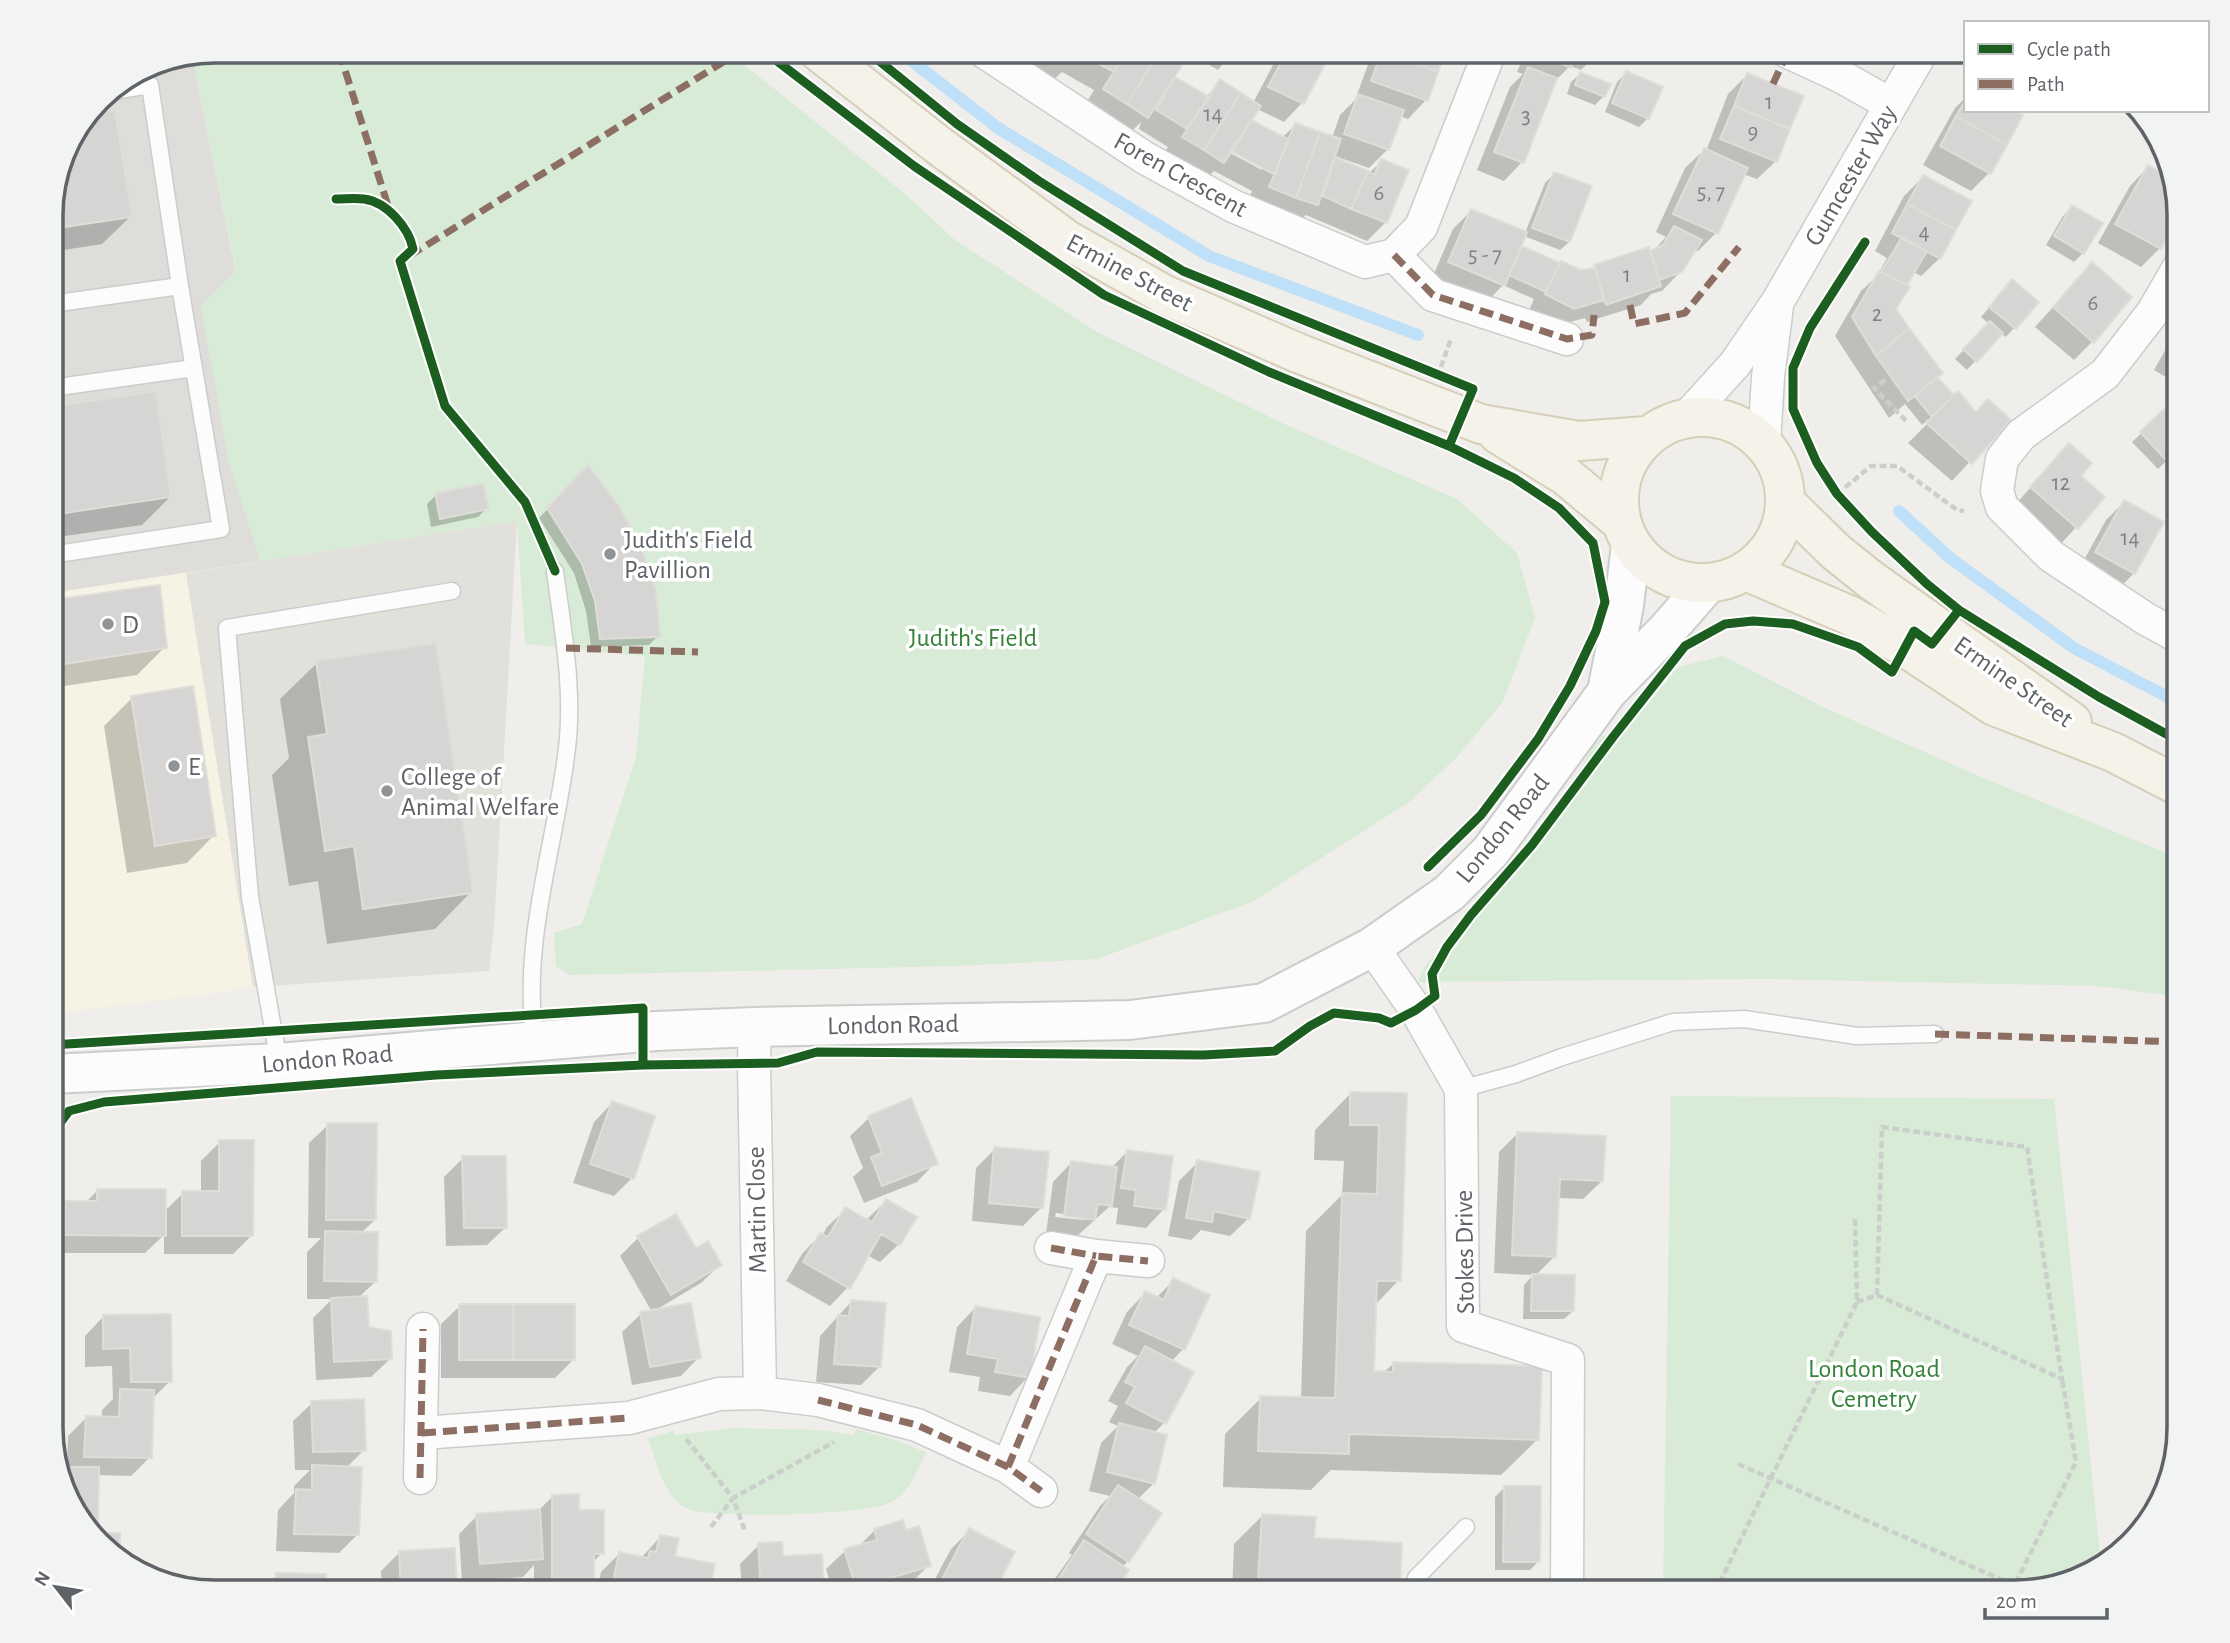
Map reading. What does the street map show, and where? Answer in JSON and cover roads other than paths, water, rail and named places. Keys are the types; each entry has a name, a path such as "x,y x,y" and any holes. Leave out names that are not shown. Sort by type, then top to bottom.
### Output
{"main road":[{"name":"Ermine Street","path":"833,63 1067,240 1177,300 1298,353 1472,420 1566,476 1626,533"},
{"path":"1707,416 1728,420 1748,429 1764,443 1777,461 1784,481 1786,503 1774,542 1762,559 1728,580 1708,583 1686,582 1665,575 1646,562 1626,533 1619,499 1622,476 1632,454 1647,436 1665,425 1686,418 1707,416"},
{"name":"Ermine Street","path":"1472,420 1579,441 1647,436"},
{"name":"Ermine Street","path":"1786,503 1836,552 1871,580 2014,679 2113,752"},
{"name":"Ermine Street","path":"1745,571 1851,616 1906,648 1994,706 2113,752 2167,780"}],"street":[{"name":"Foren Crescent","path":"1001,63 1146,158 1233,206 1365,262 1394,255"},
{"path":"1485,63 1421,227 1394,255 1433,295 1567,339"},
{"path":"1812,63 1891,104"},
{"name":"Gumcester Way","path":"1686,418 1735,364 1778,301 1915,63"},
{"path":"2167,288 2153,312 2105,374 2021,435 2002,459 1997,491 2002,507 2051,556 2167,630"},
{"name":"Gumcester Way","path":"1764,443 1768,377 1778,301"},
{"name":"London Road","path":"1607,692 1624,605 1626,533"},
{"name":"London Road","path":"63,1073 279,1063 535,1040 755,1027 1130,1020 1264,1003 1372,947 1449,893 1490,852 1607,692 1668,630 1708,583"},
{"name":"Stokes Drive","path":"1372,947 1416,1010 1461,1089 1464,1326 1568,1360 1566,1580"},
{"name":"Martin Close","path":"755,1027 760,1393"},
{"path":"1051,1248 1148,1261"},
{"path":"1008,1466 1096,1256"},
{"path":"420,1478 423,1329"},
{"path":"422,1433 629,1418 719,1394 760,1393 818,1400 917,1425 1008,1466 1041,1491"}],"lane":[{"path":"63,553 221,529 180,286 150,85 132,88"},
{"path":"63,302 180,286"},
{"path":"63,386 194,368"},
{"path":"535,1040 530,985 536,928 567,754 569,675 555,571"},
{"path":"279,1063 250,897 227,628 452,591"},
{"path":"1461,1089 1516,1074 1673,1022 1744,1019 1857,1036 1936,1034"},
{"path":"1416,1580 1466,1527"}],"waterway":[{"path":"914,63 998,128 1209,256 1418,335"},
{"path":"1899,511 1950,558 2074,648 2167,697"}],"place":[{"name":"Judith's Field Pavillion","path":"610,554"},
{"name":"D","path":"108,624"},
{"name":"E","path":"174,766"},
{"name":"College of Animal Welfare","path":"387,791"}],"park label":[{"name":"Judith's Field","path":"973,637"},
{"name":"London Road Cemetry","path":"1874,1383"}]}
